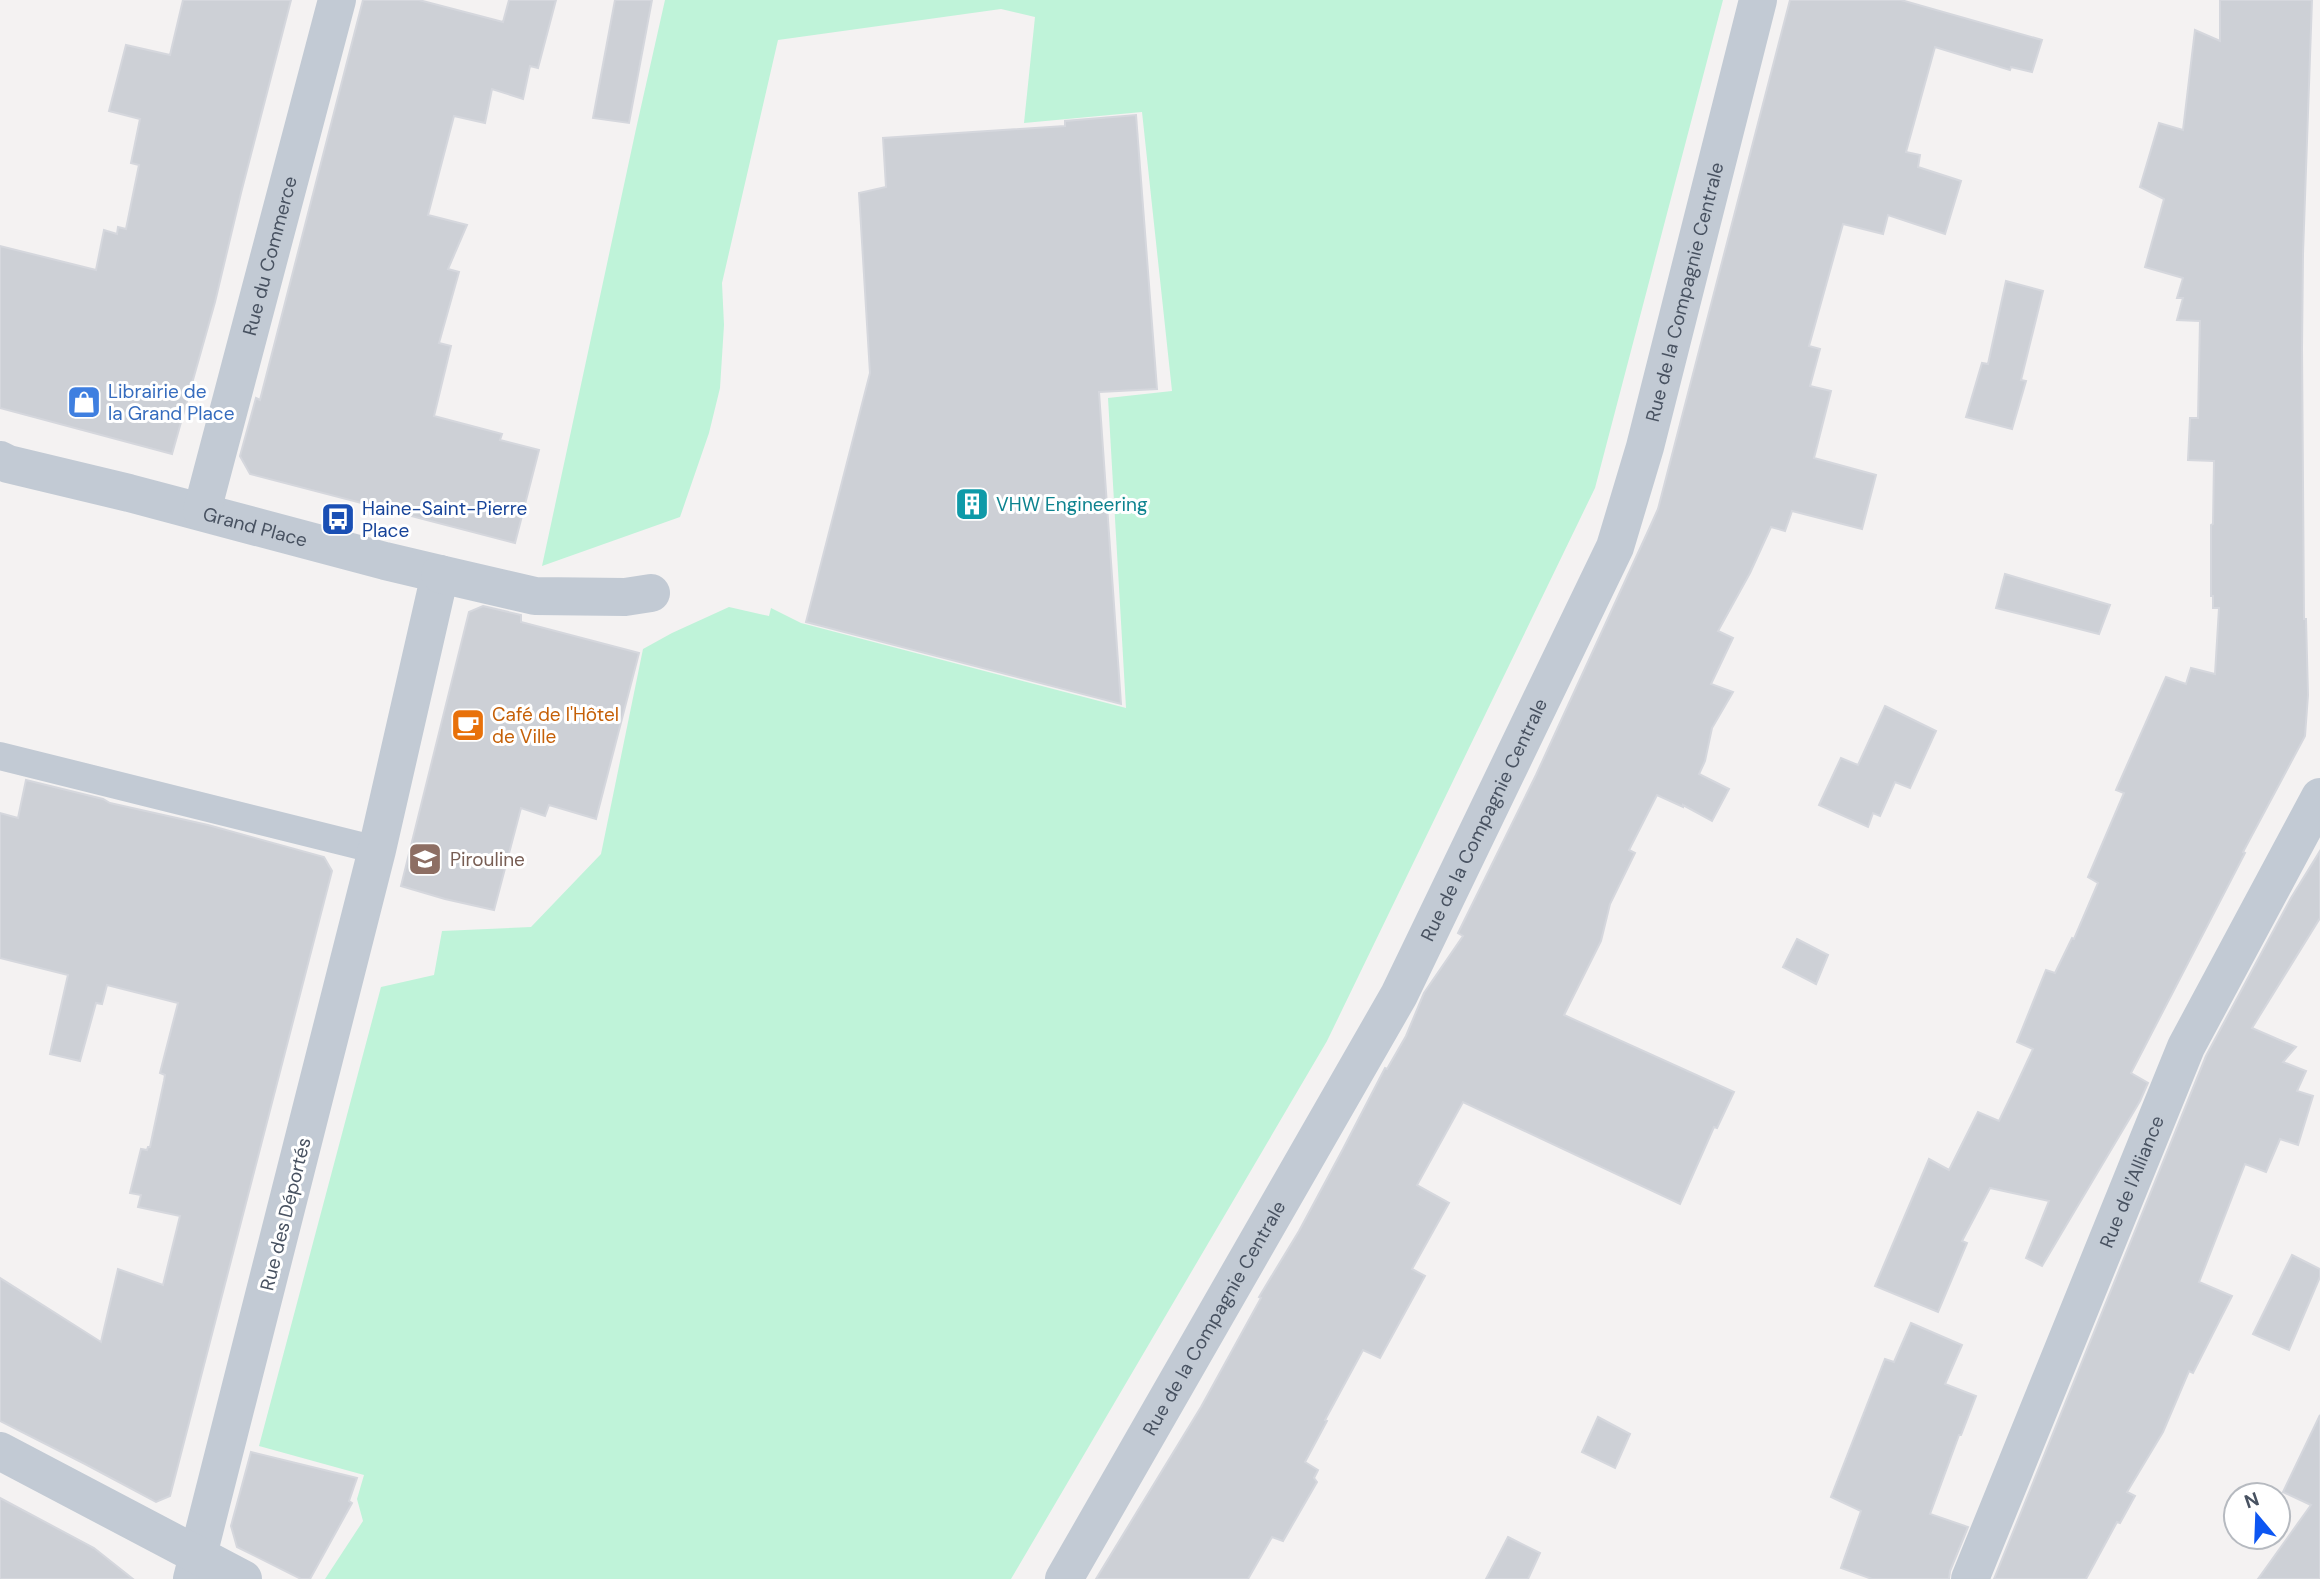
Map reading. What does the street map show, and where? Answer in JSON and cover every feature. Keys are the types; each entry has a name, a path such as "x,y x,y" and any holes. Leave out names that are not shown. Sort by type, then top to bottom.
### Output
{"street":[{"name":"Rue du Commerce","path":"202,512 337,0"},
{"name":"Rue de la Compagnie Centrale","path":"1064,1579 1399,995 1615,547 1645,447 1758,0"},
{"name":"Grand Place","path":"0,460 384,561 535,596 625,597 652,593"},
{"path":"0,756 377,850 440,574"},
{"name":"Rue de l'Alliance","path":"1970,1579 2186,1047 2320,797"},
{"name":"Rue des Déportés","path":"196,1568 377,850"},
{"path":"0,1451 196,1568 243,1579"}],"green space":[{"path":"665,0 1723,0 1595,488 1327,1041 1011,1579 325,1579 363,1521 357,1499 364,1475 259,1446 381,987 434,975 442,931 531,927 601,854 643,649 729,607 769,616 771,608 801,623 1126,708 1108,398 1172,391 1142,112 1024,123 1035,17 1001,9 778,40 722,283 724,325 720,388 709,433 680,517 542,566"}],"building":[{"path":"183,0 291,0 215,302 172,454 0,408 0,246 96,270 104,230 117,234 118,227 126,229 139,165 131,163 140,119 109,111 126,45 170,55"},
{"path":"363,0 419,0 503,22 509,0 556,0 538,68 530,66 523,99 492,89 485,123 454,116 428,215 467,225 448,269 459,272 439,343 451,346 434,416 502,434 500,440 539,450 515,543 250,474 240,456 256,398 260,400"},
{"path":"615,0 652,0 629,123 593,118"},
{"path":"1790,0 1901,0 2042,40 2032,72 2011,67 2010,70 1935,47 1906,152 1920,155 1918,167 1961,181 1945,234 1888,215 1883,234 1843,224 1809,346 1820,349 1810,386 1831,391 1814,458 1876,475 1862,529 1792,511 1785,531 1771,527 1750,573 1718,631 1733,638 1711,684 1733,692 1712,728 1705,761 1699,774 1729,789 1712,821 1657,795 1629,850 1635,853 1610,904 1601,941 1564,1015 1734,1092 1717,1128 1714,1127 1680,1204 1463,1102 1417,1185 1449,1203 1412,1269 1425,1276 1380,1358 1363,1350 1325,1420 1327,1421 1305,1462 1318,1470 1314,1478 1317,1482 1283,1541 1272,1537 1248,1579 1096,1579 1201,1407 1261,1298 1259,1297 1299,1231 1385,1068 1387,1069 1406,1036 1424,993 1463,936 1458,933 1536,775 1658,509"},
{"path":"2220,0 2312,0 2302,348 2304,619 2308,695 2305,736 2131,1073 2148,1083 2140,1101 2042,1266 2026,1258 2049,1201 1990,1188 1962,1241 1967,1243 1938,1312 1875,1286 1929,1159 1949,1170 1978,1112 1999,1121 2033,1049 2017,1042 2046,970 2055,973 2072,938 2074,939 2098,883 2088,877 2124,793 2116,790 2166,677 2186,684 2191,668 2215,674 2219,608 2213,608 2211,596 2214,461 2188,460 2190,418 2198,418 2200,321 2177,320 2183,298 2177,298 2183,278 2145,267 2164,199 2140,187 2159,123 2183,130 2195,30 2220,41"},
{"name":"VHW Engineering","path":"1136,115 1157,389 1099,392 1121,704 806,622 870,373 859,193 886,187 883,138 1065,126 1065,121"},
{"path":"2006,281 2043,291 2021,380 2026,381 2012,429 1966,417 1982,363 1988,364"},
{"path":"2005,574 2110,605 2099,634 1996,608"},
{"path":"483,606 521,615 521,622 639,653 596,819 549,805 545,816 521,808 494,910 401,886 469,612"},
{"path":"1885,706 1936,731 1910,788 1895,782 1880,816 1873,813 1868,827 1819,805 1841,758 1858,765"},
{"path":"26,780 324,857 332,871 170,1496 156,1502 0,1421 0,1278 101,1342 118,1269 163,1285 180,1216 138,1207 141,1195 130,1193 141,1149 147,1150 150,1147 165,1075 160,1073 178,1003 107,985 102,1004 96,1003 80,1061 50,1054 68,975 0,958 0,813 18,818"},
{"path":"2320,851 2320,918 2252,1028 2296,1047 2283,1062 2306,1071 2297,1091 2313,1096 2298,1145 2280,1139 2266,1172 2245,1164 2199,1282 2232,1296 2193,1373 2189,1371 2163,1432 2127,1492 2135,1496 2120,1523 2117,1522 2086,1579 1994,1579 2206,1056 2291,898"},
{"path":"1797,939 1828,955 1816,984 1783,967"},
{"path":"2292,1255 2320,1269 2320,1277 2289,1350 2253,1334"},
{"path":"1911,1323 1962,1345 1945,1384 1976,1396 1930,1514 1968,1527 1949,1579 1872,1579 1841,1568 1861,1511 1831,1497 1885,1359 1894,1362"},
{"path":"2320,1415 2320,1579 2258,1579 2278,1551 2292,1551 2292,1532 2311,1505 2292,1496 2292,1481 2288,1481"},
{"path":"1598,1417 1630,1434 1615,1468 1582,1452"},
{"path":"251,1452 357,1478 349,1501 352,1503 310,1579 301,1579 237,1547 231,1526"},
{"path":"0,1498 94,1548 133,1579 0,1579"},
{"path":"1508,1537 1540,1553 1528,1579 1486,1579"}],"place":[{"name":"Librairie de la Grand Place","path":"84,402"},
{"name":"VHW Engineering","path":"972,504"},
{"name":"Haine-Saint-Pierre Place","path":"338,519"},
{"name":"Café de l'Hôtel de Ville","path":"468,725"},
{"name":"Pirouline","path":"425,859"}]}
